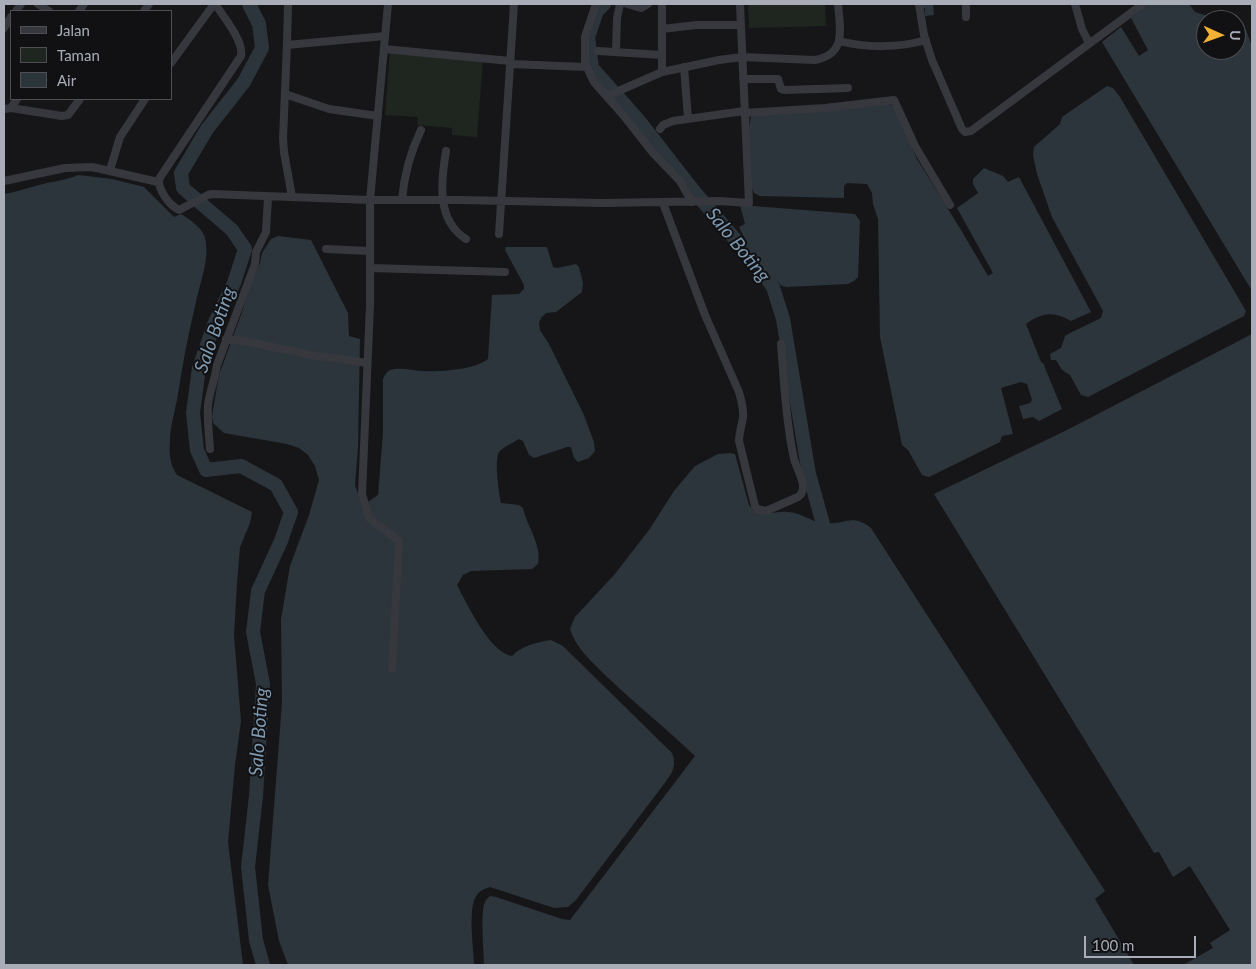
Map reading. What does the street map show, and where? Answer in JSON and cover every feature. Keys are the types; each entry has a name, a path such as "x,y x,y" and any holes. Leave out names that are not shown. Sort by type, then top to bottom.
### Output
{"street":[{"path":"158,182 198,118 241,56 242,50 238,40 215,4 172,62"},
{"path":"288,4 284,152 292,197"},
{"path":"388,4 370,200 370,305 362,494 369,518 399,541 392,669"},
{"path":"499,234 514,4"},
{"path":"596,4 585,37 584,49 587,67 594,82 609,96 653,153 680,181 693,202"},
{"path":"616,51 617,18 620,4"},
{"path":"627,4 641,8 648,4"},
{"path":"662,4 662,72"},
{"path":"158,182 172,206 179,210 208,195 370,200 663,203 719,201 749,203 740,4"},
{"path":"609,96 662,72 742,57 815,60 825,58 836,49 839,40 838,4"},
{"path":"919,4 926,40 948,98 965,132 971,131 1143,4"},
{"path":"966,4 966,17"},
{"path":"1075,4 1082,29 1089,43"},
{"path":"662,29 686,26 740,25"},
{"path":"287,45 385,36"},
{"path":"839,40 860,46 906,44 926,40"},
{"path":"384,49 510,62 587,67"},
{"path":"598,51 662,55"},
{"path":"684,68 688,118"},
{"path":"743,79 778,80 781,88 785,90 848,88"},
{"path":"285,94 329,110 378,116"},
{"path":"8,109 62,116 68,115 79,100"},
{"path":"110,170 120,137 144,100"},
{"path":"660,129 666,124 688,118 744,112 825,108 894,100 916,146 950,205"},
{"path":"402,200 407,166 412,148 421,130"},
{"path":"446,151 442,172 442,200 454,228 466,238"},
{"path":"4,181 64,168 92,167 158,182"},
{"path":"210,449 208,404 216,378 216,365 222,355 226,339 255,264 256,252 266,232 268,197"},
{"path":"663,203 702,307 739,392 743,417 739,441 755,506 766,511 798,497 803,492 802,480 796,466 791,442 781,344"},
{"path":"326,249 370,251"},
{"path":"370,268 505,272"},
{"path":"226,339 311,355 367,363"}],"green space":[{"path":"748,4 825,4 826,26 749,28"},
{"path":"390,51 483,59 477,137 452,135 452,128 417,125 418,117 385,115"}],"water":[{"path":"921,4 933,4 934,15 925,16 925,8 921,8"},
{"path":"1149,4 1189,4 1196,12 1196,60 1246,60 1246,30 1252,46 1252,291 1102,42 1121,27 1139,56 1148,50 1131,18"},
{"path":"1107,86 1113,88 1120,97 1246,311 1244,316 1088,397 1081,395 1070,375 1062,370 1056,360 1051,360 1050,354 1061,348 1065,336 1101,318 1103,311 1052,217 1037,174 1033,155 1034,147 1060,124 1062,117"},
{"path":"887,103 893,106 917,159 988,276 993,273 957,208 978,193 973,184 973,179 984,168 1003,176 1008,182 1019,177 1091,312 1071,321 1054,314 1048,314 1037,317 1026,324 1062,409 1039,421 1033,417 1023,419 1019,406 1030,403 1032,400 1027,384 1021,382 1001,388 1013,434 1002,436 1000,442 929,477 922,475 908,450 902,445 880,337 878,219 872,193 867,184 847,183 844,186 844,198 760,196 754,193 752,188 749,128 751,117 755,114"},
{"path":"78,175 112,179 144,187 174,217 181,214 195,224 205,238 204,271 185,351 171,426 170,450 171,463 177,475 252,512 250,523 240,547 237,583 234,635 241,721 228,842 243,965 4,965 4,194"},
{"path":"740,205 855,214 860,221 858,277 848,284 782,286 763,265 743,235 739,227 745,224"},
{"path":"278,236 311,240 348,313 349,336 360,339 358,448 355,485 362,506 378,495 383,432 383,379 388,372 397,369 421,371 456,370 474,366 488,359 492,295 519,294 524,289 524,285 505,250 506,247 547,247 553,267 557,268 576,264 579,267 583,283 582,292 556,312 546,313 539,323 540,330 549,344 583,413 594,442 595,451 589,458 578,462 574,458 571,447 534,458 529,455 523,441 519,439 501,450 498,456 497,469 501,503 519,505 523,508 538,550 538,564 532,569 471,571 463,575 457,585 480,626 504,653 512,656 525,647 551,640 563,646 672,753 674,768 670,776 576,900 568,907 554,908 490,887 480,892 474,901 472,909 474,965 288,965 279,941 268,885 282,703 281,619 290,566 309,515 319,480 315,466 308,455 299,448 287,444 224,433 213,423 212,416 219,375 262,253 271,239"},
{"path":"1252,334 1252,965 1183,965 1213,948 1210,943 1230,930 1190,866 1173,877 1159,852 1154,853 934,494 1065,431"},
{"path":"718,454 735,454 749,505 758,512 794,513 823,523 853,520 864,523 871,528 1105,891 1095,899 1134,965 484,965 483,914 485,901 490,896 570,920 695,756 584,654 572,636 570,629 575,617 614,575 649,530 674,491 695,466"}],"waterway":[{"name":"Salo Boting","path":"249,4 259,24 262,48 244,82 207,129 181,173 183,188 232,230 245,249 234,283 215,322 199,368 193,413 197,450 206,470 241,466 276,485 291,512 281,541 258,591 253,632 263,684 256,796 248,867 256,940 263,965"},
{"name":"Salo Boting","path":"604,4 597,11 588,37 592,68 640,122 693,190 758,266 773,287 783,319 809,474 823,524"}]}
